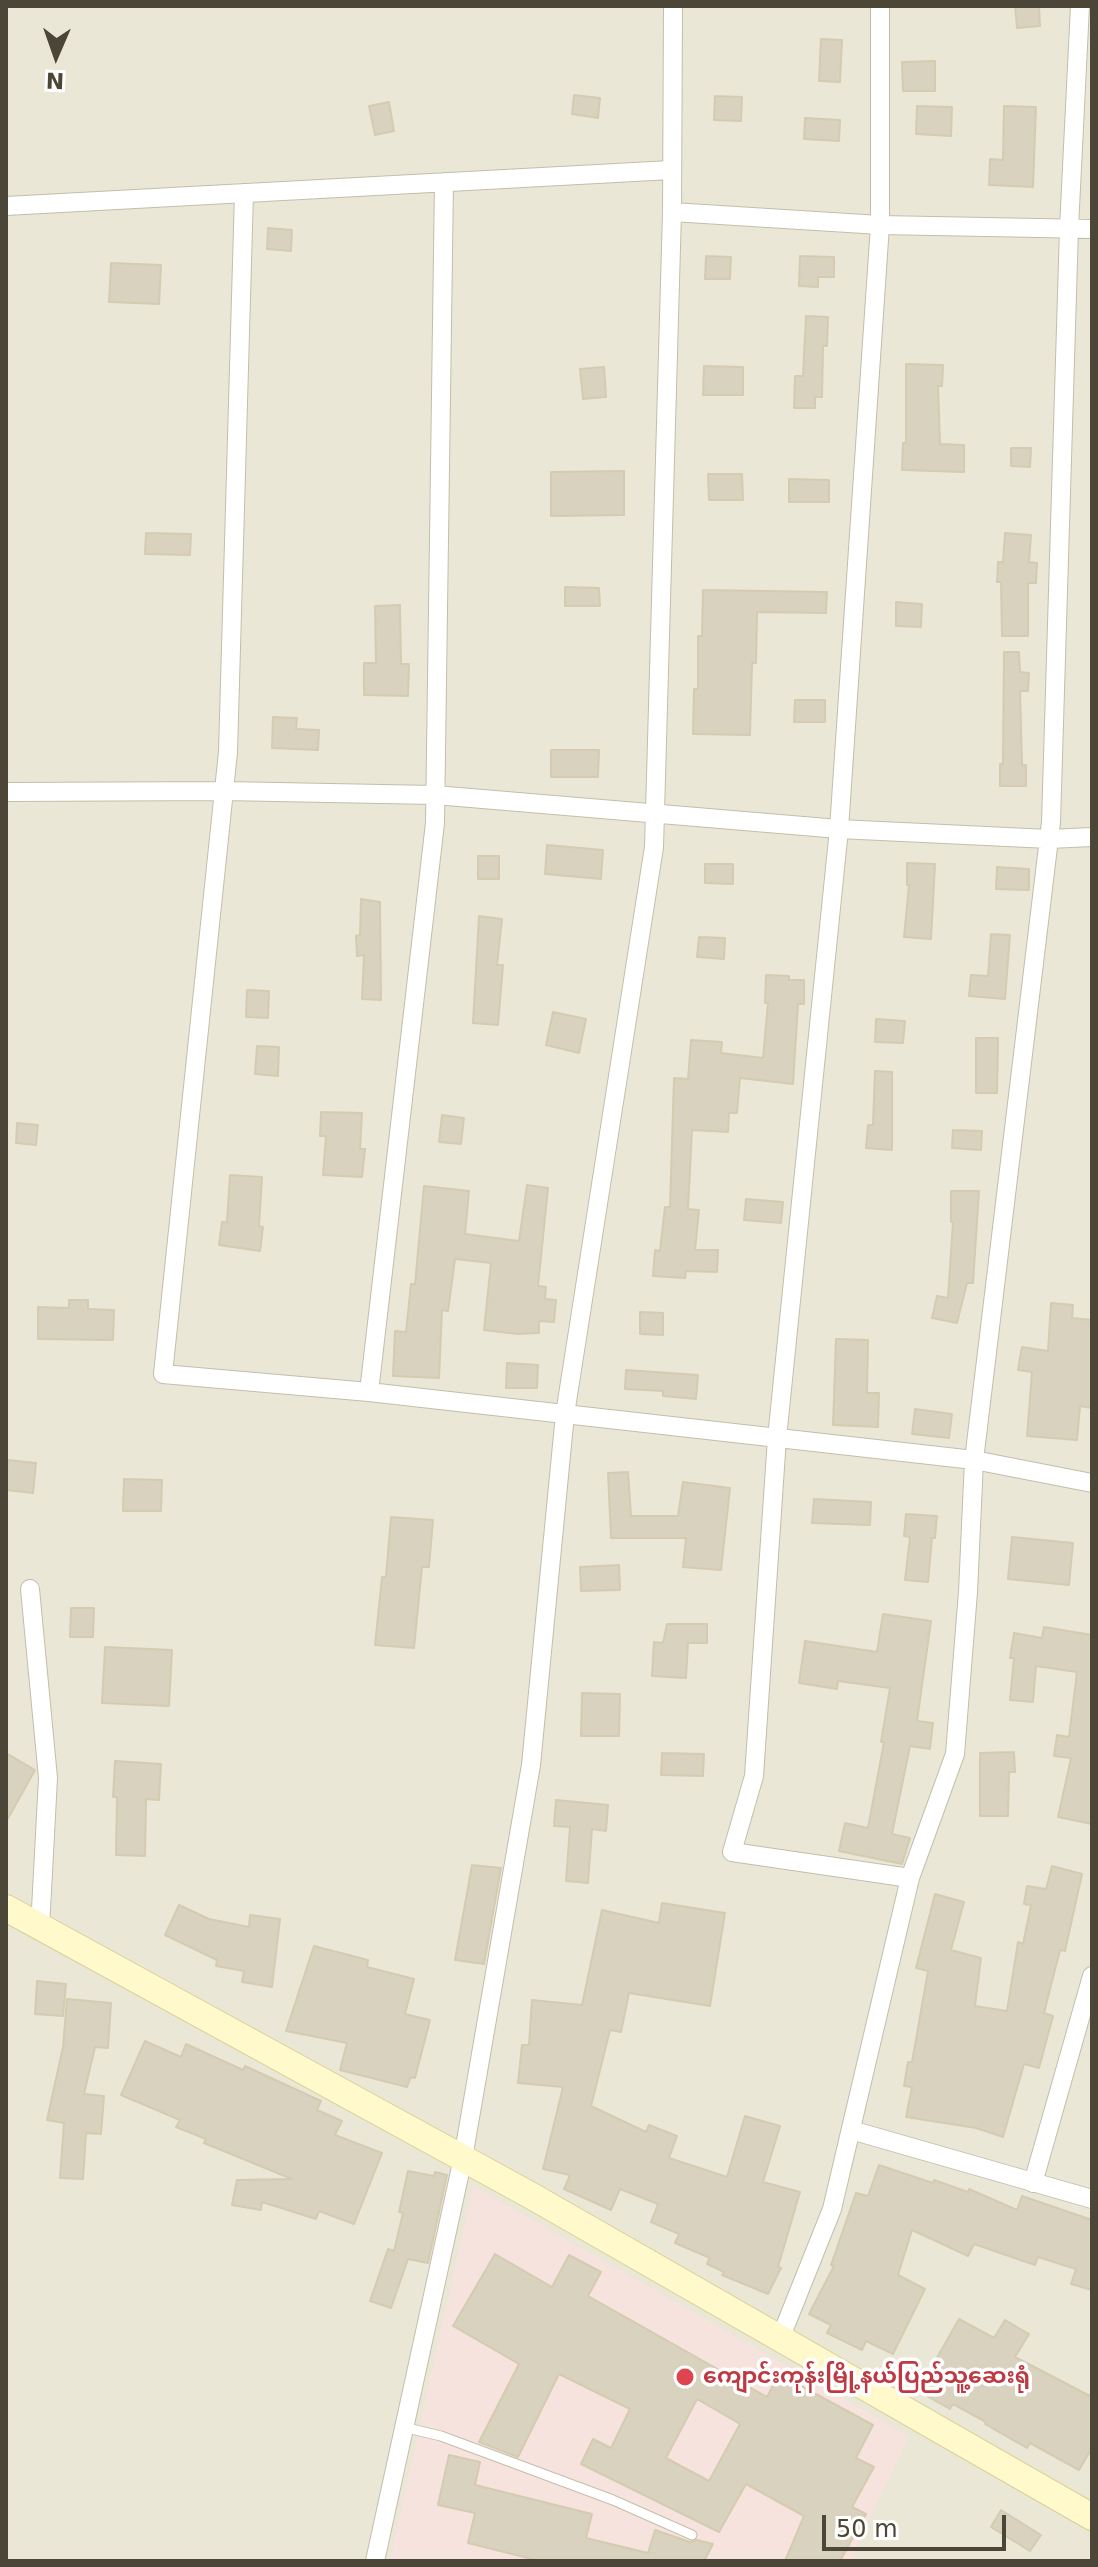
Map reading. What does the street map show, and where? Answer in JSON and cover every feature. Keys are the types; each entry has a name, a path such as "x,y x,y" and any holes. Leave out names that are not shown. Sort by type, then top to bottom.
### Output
{"street":[{"path":"375,2561 463,2158 531,1765 565,1414 654,847 672,212 673,6"},
{"path":"880,6 880,225 839,829 777,1438 754,1776 732,1852 910,1878"},
{"path":"780,2339 832,2209 910,1878 955,1754 968,1592 974,1460 1049,839 1069,228 1080,6"},
{"path":"6,206 671,170"},
{"path":"369,1392 435,823 444,182"},
{"path":"244,193 228,752 163,1374 369,1392 974,1460 1092,1483"},
{"path":"672,212 880,225 1092,229"},
{"path":"6,792 224,791 435,795 655,816 839,829 1049,839 1092,837"},
{"path":"30,1589 48,1778 40,1928"},
{"path":"6,1908 463,2158 1092,2517"},
{"path":"1033,2183 1092,1976"},
{"path":"851,2130 1092,2199"}],"lane":[{"path":"403,2427 441,2436 613,2500 692,2535"}],"shaded area":[{"path":"6,6 1092,6 1092,2561 6,2561"},
{"path":"473,2186 909,2436 850,2561 390,2561"}],"building":[{"path":"1015,6 1039,6 1040,26 1017,28"},
{"path":"821,39 842,40 840,82 819,81"},
{"path":"935,61 935,91 903,91 902,62"},
{"path":"574,95 600,98 598,118 572,114"},
{"path":"715,96 742,97 741,121 714,120"},
{"path":"389,102 394,131 375,135 369,106"},
{"path":"917,106 952,107 951,136 916,134"},
{"path":"1004,106 1036,107 1033,187 989,185 990,159 1003,160"},
{"path":"805,118 840,120 839,141 804,139"},
{"path":"268,228 292,230 291,251 267,249"},
{"path":"706,256 731,257 730,279 705,279"},
{"path":"800,256 834,257 834,277 818,277 818,287 799,286"},
{"path":"111,263 161,265 159,304 109,302"},
{"path":"806,316 828,317 827,346 823,346 822,397 815,397 815,408 794,408 795,376 803,376"},
{"path":"906,364 943,365 942,386 938,386 940,444 964,445 964,472 902,470 903,443 906,443"},
{"path":"704,366 743,367 743,395 703,395"},
{"path":"604,367 606,397 583,399 580,369"},
{"path":"1011,448 1031,448 1030,467 1011,466"},
{"path":"624,471 624,515 551,516 551,472"},
{"path":"708,474 742,474 743,500 709,500"},
{"path":"789,479 829,480 829,502 789,502"},
{"path":"146,533 191,534 190,555 145,554"},
{"path":"1005,533 1031,535 1029,562 1037,563 1036,583 1028,583 1028,636 1002,636 1001,582 997,582 998,562 1003,562"},
{"path":"565,587 599,588 600,606 565,606"},
{"path":"703,590 827,592 826,613 757,612 750,735 693,734"},
{"path":"896,602 922,604 921,627 896,626"},
{"path":"400,605 401,664 409,664 408,696 364,695 364,663 376,663 375,606"},
{"path":"1004,652 1019,652 1020,672 1029,673 1028,691 1020,691 1022,765 1026,765 1026,786 1000,786"},
{"path":"795,700 825,700 825,722 794,722"},
{"path":"273,717 297,718 296,729 319,730 318,750 272,748"},
{"path":"551,750 599,750 598,777 551,777"},
{"path":"547,845 603,850 601,879 545,874"},
{"path":"478,856 499,856 499,879 478,879"},
{"path":"907,863 935,864 931,939 904,937 909,885"},
{"path":"705,864 733,864 733,884 705,883"},
{"path":"997,867 1029,869 1029,890 996,889"},
{"path":"361,899 380,902 381,1000 362,999 364,955 357,956 356,936 360,935"},
{"path":"479,916 502,919 497,965 503,965 498,1025 473,1023"},
{"path":"991,934 1010,935 1005,999 969,996 971,975 988,976"},
{"path":"699,937 725,938 724,959 697,957"},
{"path":"766,975 804,980 804,1004 798,1004 793,1084 740,1078 737,1113 729,1113 728,1132 692,1130 688,1209 699,1210 695,1250 718,1250 717,1272 686,1271 685,1278 653,1276 655,1250 660,1251 665,1207 670,1207 674,1078 688,1079 691,1040 722,1042 721,1053 763,1058 768,1003 765,1003"},
{"path":"247,990 269,991 268,1018 246,1017"},
{"path":"553,1012 586,1019 579,1053 546,1045"},
{"path":"876,1019 905,1021 903,1043 875,1042"},
{"path":"976,1038 998,1038 997,1093 976,1093"},
{"path":"257,1046 279,1047 278,1076 255,1074"},
{"path":"875,1071 892,1072 892,1150 866,1148 868,1125 873,1125"},
{"path":"321,1112 362,1113 360,1149 365,1149 362,1177 323,1175 326,1136 320,1136"},
{"path":"442,1115 464,1118 461,1144 439,1142"},
{"path":"17,1123 38,1125 36,1145 16,1143"},
{"path":"953,1130 982,1131 981,1150 952,1148"},
{"path":"230,1175 262,1177 260,1251 219,1245 222,1222 227,1222"},
{"path":"527,1185 548,1188 538,1286 546,1287 545,1299 556,1300 554,1322 539,1321 539,1333 484,1330 491,1263 455,1259 448,1311 442,1310 439,1378 393,1376 395,1331 406,1332 411,1284 415,1284 424,1186 469,1191 465,1234 519,1241"},
{"path":"951,1191 979,1191 973,1283 967,1283 957,1323 932,1318 937,1296 948,1298 953,1222"},
{"path":"746,1199 783,1202 781,1223 744,1220"},
{"path":"69,1300 88,1300 88,1309 114,1310 113,1340 38,1339 38,1307 69,1308"},
{"path":"1051,1303 1073,1305 1072,1318 1092,1320 1092,1408 1080,1406 1077,1440 1027,1436 1032,1372 1018,1370 1022,1347 1048,1351"},
{"path":"640,1312 663,1313 663,1335 640,1334"},
{"path":"836,1339 868,1340 867,1393 879,1393 878,1427 833,1425"},
{"path":"507,1363 538,1365 537,1388 506,1388"},
{"path":"626,1370 698,1375 696,1399 663,1396 663,1391 625,1389"},
{"path":"915,1409 952,1414 949,1438 912,1434"},
{"path":"8,1460 36,1463 33,1493 6,1490"},
{"path":"628,1472 631,1516 678,1516 683,1482 730,1488 721,1570 683,1567 686,1538 611,1538 608,1473"},
{"path":"124,1479 162,1480 161,1511 123,1511"},
{"path":"814,1499 871,1502 870,1525 812,1523"},
{"path":"906,1514 937,1516 928,1582 905,1580 910,1537 904,1536"},
{"path":"391,1517 433,1520 429,1567 422,1567 414,1648 375,1645 382,1577 386,1577"},
{"path":"1012,1537 1073,1543 1069,1585 1008,1579"},
{"path":"619,1565 620,1590 581,1591 580,1567"},
{"path":"71,1608 94,1608 93,1637 70,1637"},
{"path":"883,1614 931,1621 917,1721 933,1723 930,1749 910,1746 892,1834 910,1838 902,1864 839,1851 845,1823 868,1828 884,1742 881,1742 890,1688 838,1681 837,1689 799,1683 805,1641 877,1652"},
{"path":"667,1624 707,1624 707,1643 688,1643 686,1678 652,1676 654,1642 663,1643"},
{"path":"1044,1627 1092,1635 1092,1824 1058,1817 1071,1758 1054,1756 1057,1735 1069,1737 1077,1672 1036,1666 1033,1702 1010,1700 1014,1658 1010,1658 1014,1633 1042,1638"},
{"path":"105,1647 172,1650 169,1706 102,1703"},
{"path":"582,1693 620,1694 619,1736 581,1736"},
{"path":"1014,1752 1015,1772 1009,1772 1008,1816 980,1816 980,1753"},
{"path":"6,1753 35,1770 6,1822"},
{"path":"662,1753 704,1754 703,1776 661,1775"},
{"path":"115,1761 161,1764 159,1800 146,1799 145,1856 116,1855"},
{"path":"556,1800 608,1805 606,1831 592,1829 588,1883 566,1881 570,1827 554,1826"},
{"path":"472,1865 501,1868 484,1964 455,1960"},
{"path":"1052,1866 1082,1874 1065,1951 1060,1950 1044,2013 1053,2016 1039,2068 1024,2064 1003,2137 976,2128 906,2117 912,2087 904,2086 908,2062 912,2062 928,1971 916,1968 935,1894 964,1902 951,1950 981,1958 975,2006 1007,2011 1018,1942 1023,1944 1031,1905 1024,1904 1027,1886 1046,1889"},
{"path":"662,1903 725,1913 710,2006 629,1993 621,2032 610,2030 591,2106 646,2132 649,2125 677,2136 669,2158 727,2177 745,2116 780,2126 763,2182 800,2192 778,2267 781,2268 768,2294 722,2275 724,2272 707,2264 710,2258 675,2243 679,2234 651,2222 658,2204 620,2189 611,2210 564,2189 570,2175 543,2169 563,2087 518,2083 522,2045 529,2045 532,2000 582,2005 602,1910 659,1923"},
{"path":"179,1905 209,1919 249,1927 250,1915 280,1919 272,1987 242,1982 244,1971 216,1966 217,1960 165,1935"},
{"path":"314,1946 368,1960 367,1967 414,1979 405,2014 430,2020 415,2078 411,2077 407,2087 340,2070 347,2043 286,2031"},
{"path":"37,1981 66,1984 63,2016 35,2014"},
{"path":"67,1999 111,2003 108,2048 95,2047 84,2094 104,2096 101,2134 86,2133 83,2179 60,2178 64,2123 47,2120 63,2047"},
{"path":"145,2041 181,2057 186,2044 243,2070 245,2066 321,2101 317,2110 342,2121 335,2135 382,2153 354,2224 319,2211 316,2219 262,2202 261,2210 232,2205 237,2180 292,2179 204,2143 206,2139 176,2127 180,2120 121,2095"},
{"path":"879,2165 933,2183 934,2180 968,2192 969,2189 1017,2210 1022,2196 1092,2220 1092,2290 1071,2284 1076,2269 1038,2257 1035,2265 974,2244 968,2256 912,2230 898,2275 925,2289 893,2354 866,2341 862,2350 827,2333 831,2325 809,2314 834,2266 831,2265 856,2193 868,2196"},
{"path":"408,2171 447,2175 428,2263 408,2259 391,2308 370,2301 388,2249 394,2251"},
{"path":"495,2254 552,2287 569,2255 601,2272 588,2296 767,2397 779,2374 873,2425 856,2458 874,2467 852,2507 866,2514 840,2561 785,2561 804,2516 746,2484 719,2532 581,2464 593,2439 611,2448 630,2409 559,2374 518,2457 479,2442 519,2364 453,2326","holes":["697,2399 740,2424 709,2481 666,2458"]},
{"path":"959,2319 994,2338 1005,2320 1029,2334 1015,2357 1092,2397 1092,2448 1079,2470 1030,2443 1027,2448 953,2404 950,2409 918,2391"},
{"path":"449,2455 480,2462 475,2485 592,2514 586,2538 648,2553 655,2530 690,2542 697,2540 713,2544 704,2561 540,2561 468,2543 475,2513 438,2505"},
{"path":"1001,2510 1041,2535 1030,2551 991,2527"}],"place":[{"name":"ကျောင်းကုန်းမြို့နယ်ပြည်သူ့ဆေးရုံ","path":"685,2377"}]}
